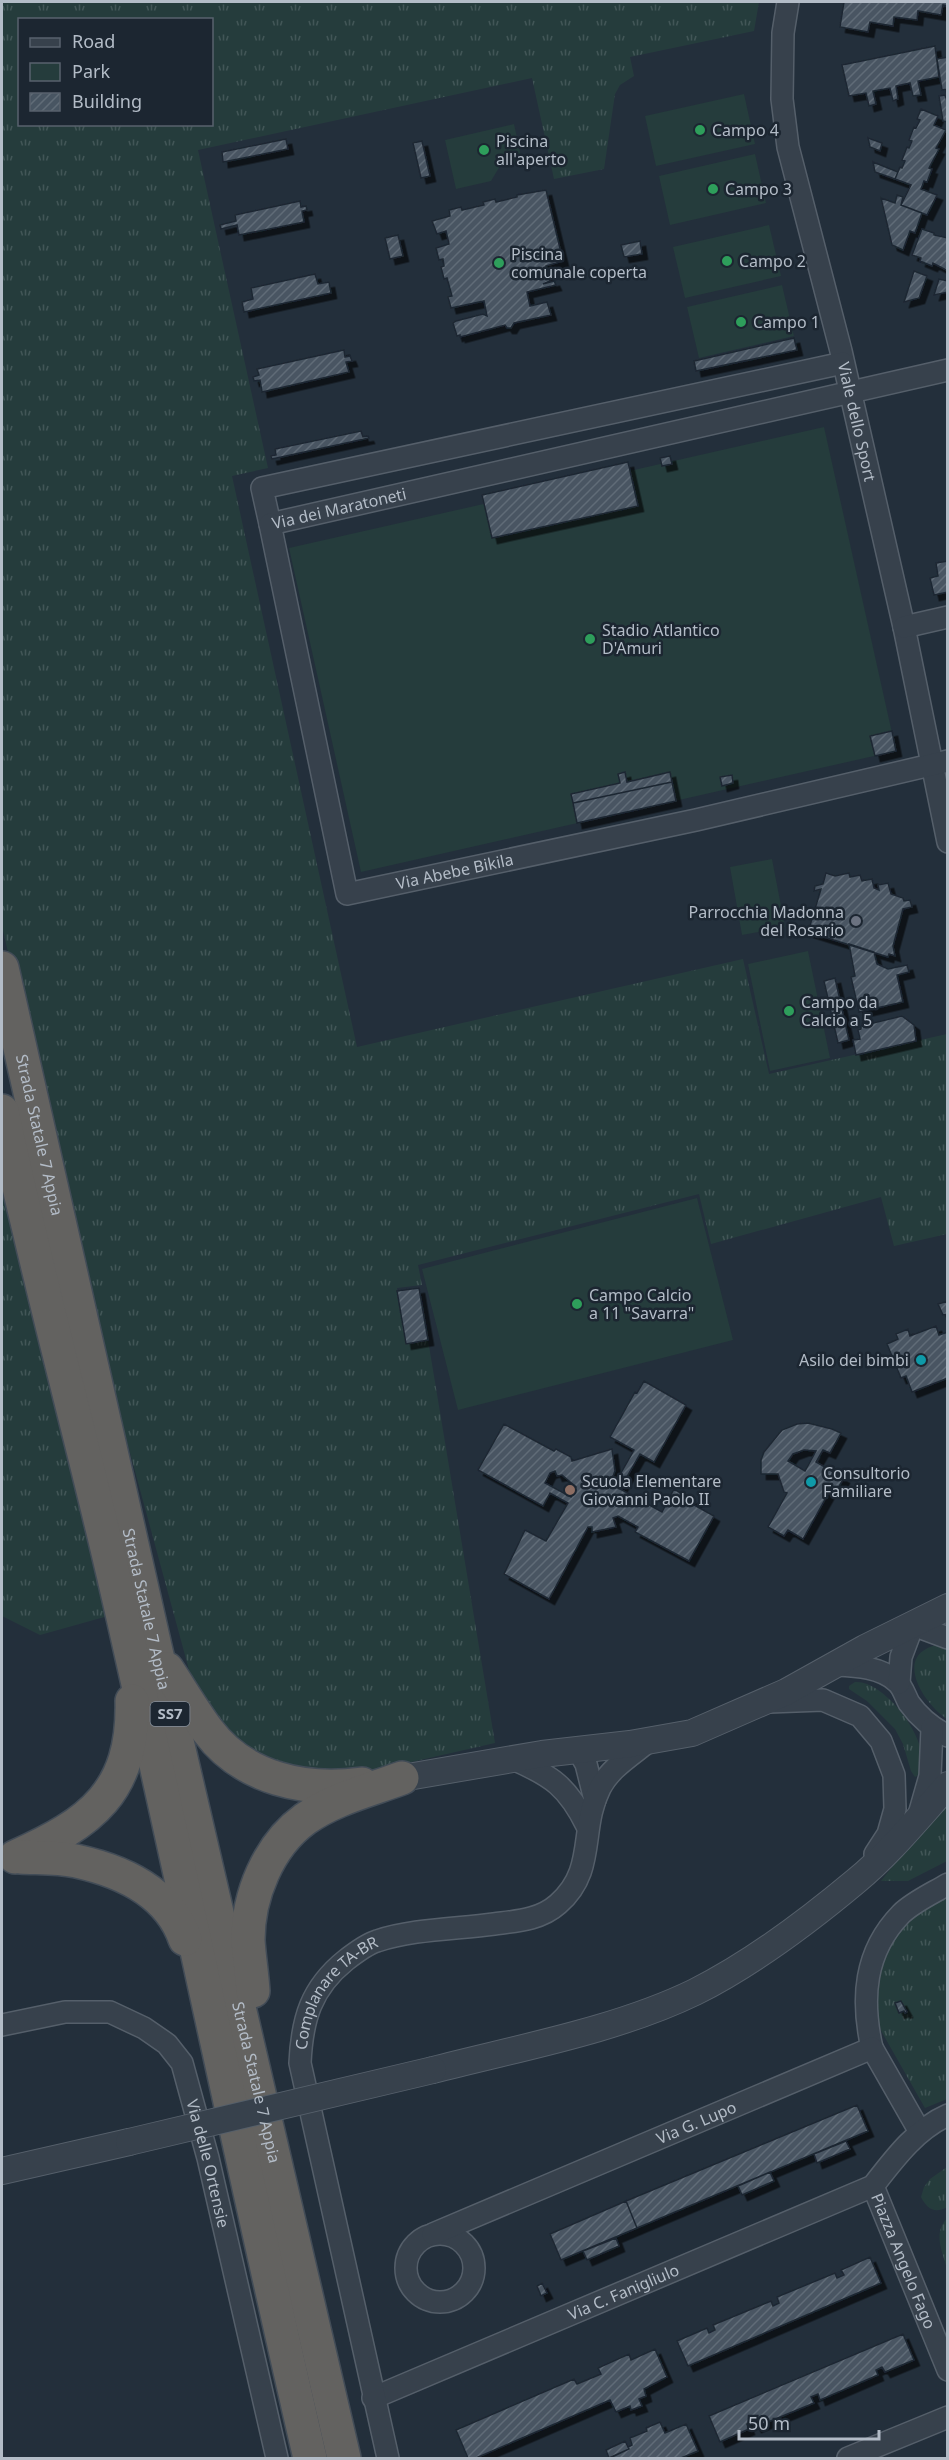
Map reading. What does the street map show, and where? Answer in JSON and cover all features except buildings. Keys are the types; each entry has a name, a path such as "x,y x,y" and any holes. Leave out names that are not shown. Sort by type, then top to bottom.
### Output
{"highway":[{"name":"Strada Statale 7 Appia","path":"2,968 156,1651 344,2458"},
{"name":"Strada Statale 7 Appia","path":"2,1111 26,1225 116,1586 215,2030 243,2170 310,2458"},
{"path":"8,1858 52,1840 88,1817 109,1792 125,1764 132,1724 132,1701 118,1630 116,1586"},
{"path":"156,1651 209,1733 238,1760 278,1780 304,1786 337,1787 402,1778"},
{"path":"257,2080 255,2010 248,1939 253,1901 263,1874 279,1843 305,1819 346,1798 402,1778"},
{"path":"8,1858 75,1861 119,1873 156,1894 180,1924 194,1964 203,2002 215,2030"}],"street":[{"name":"Viale dello Sport","path":"788,2 783,33 782,99 788,147 843,363 904,627 939,763 948,842"},
{"name":"Via dei Maratoneti","path":"843,363 262,488 270,524 948,370"},
{"path":"623,410 630,442"},
{"path":"462,445 470,479"},
{"name":"Via Abebe Bikila","path":"270,524 346,894 696,820 939,763"},
{"path":"904,627 948,617"},
{"path":"402,1778 692,1733 762,1703 948,1607"},
{"path":"913,1626 948,1638"},
{"path":"898,1683 901,1657 913,1626"},
{"path":"835,1665 863,1667 887,1675 898,1683 909,1702 940,1732 918,1818"},
{"path":"762,1703 824,1700 860,1716 881,1741 894,1775 895,1809 888,1834 857,1880"},
{"name":"Complanare TA-BR","path":"388,2458 300,2063 302,2034 310,2005 329,1974 352,1955 376,1941 403,1935 531,1919 556,1906 572,1890 581,1873 587,1849 587,1826 601,1786 612,1772 649,1741"},
{"path":"573,1799 570,1775 572,1762 578,1750"},
{"path":"578,1750 586,1764 595,1800"},
{"path":"513,1759 550,1778 573,1799 587,1826"},
{"path":"2,2171 434,2070 610,2025 694,1992 758,1956 857,1880 948,1785"},
{"path":"920,2132 872,2048 867,2006 867,1974 880,1941 902,1913 948,1884"},
{"name":"Via delle Ortensie","path":"2,2025 65,2012 110,2012 144,2028 160,2039 182,2063 208,2158 277,2458"},
{"name":"Via G. Lupo","path":"433,2234 872,2048"},
{"path":"873,2186 901,2151 920,2132 936,2120 948,2115"},
{"name":"Via C. Fanigliulo","path":"373,2398 873,2186"},
{"name":"Piazza Angelo Fago","path":"873,2186 948,2370"},
{"path":"848,2458 948,2417"}],"green space":[{"path":"2,2 759,2 754,31 630,57 634,76 620,85 615,94 604,169 554,179 532,78 198,150 268,468 232,476 357,1047 743,959 769,1074 947,1034 947,1234 894,1246 881,1197 711,1244 699,1194 418,1265 422,1285 397,1288 406,1343 428,1340 495,1743 328,1781 248,1758 198,1703 86,1291 2,926"},
{"name":"Campo 4","path":"744,94 755,144 656,166 645,116"},
{"name":"Piscina all'aperto","path":"514,124 522,161 500,166 491,181 456,189 445,140"},
{"name":"Campo 3","path":"755,154 766,203 670,225 659,176"},
{"name":"Campo 2","path":"769,225 781,276 685,298 673,247"},
{"name":"Campo 1","path":"782,285 794,336 699,358 687,307"},
{"name":"Stadio Atlantico D'Amuri","path":"824,427 896,751 361,872 289,548"},
{"path":"772,859 785,927 742,935 730,867"},
{"name":"Campo da Calcio a 5","path":"808,951 830,1058 770,1071 748,964"},
{"path":"2,1166 108,1616 40,1635 2,1616"},
{"name":"Campo Calcio a 11 \"Savarra\"","path":"697,1198 733,1340 458,1410 422,1269"},
{"path":"937,1645 947,1648 947,1719 929,1703 922,1692 914,1669 916,1659 924,1650"},
{"path":"855,1682 867,1684 880,1692 894,1703 906,1718 921,1750 922,1764 917,1776 915,1777 911,1771 903,1744 895,1729 867,1701 849,1689 849,1686"},
{"path":"947,1797 947,1861 908,1881 881,1881"},
{"path":"947,1884 947,2099 925,2108 867,2006 880,1941"},
{"path":"947,2167 947,2207 935,2210 926,2205 921,2197 930,2179"},
{"path":"947,2218 947,2269 941,2249 940,2230"}],"place":[{"name":"Campo 4","path":"700,130"},
{"name":"Piscina all'aperto","path":"484,150"},
{"name":"Campo 3","path":"713,189"},
{"name":"Campo 2","path":"727,261"},
{"name":"Piscina comunale coperta","path":"499,263"},
{"name":"Campo 1","path":"741,322"},
{"name":"Stadio Atlantico D'Amuri","path":"590,639"},
{"name":"Parrocchia Madonna del Rosario","path":"856,921"},
{"name":"Campo da Calcio a 5","path":"789,1011"},
{"name":"Campo Calcio a 11 \"Savarra\"","path":"577,1304"},
{"name":"Asilo dei bimbi","path":"921,1360"},
{"name":"Consultorio Familiare","path":"811,1482"},
{"name":"Scuola Elementare Giovanni Paolo II","path":"570,1490"}]}
